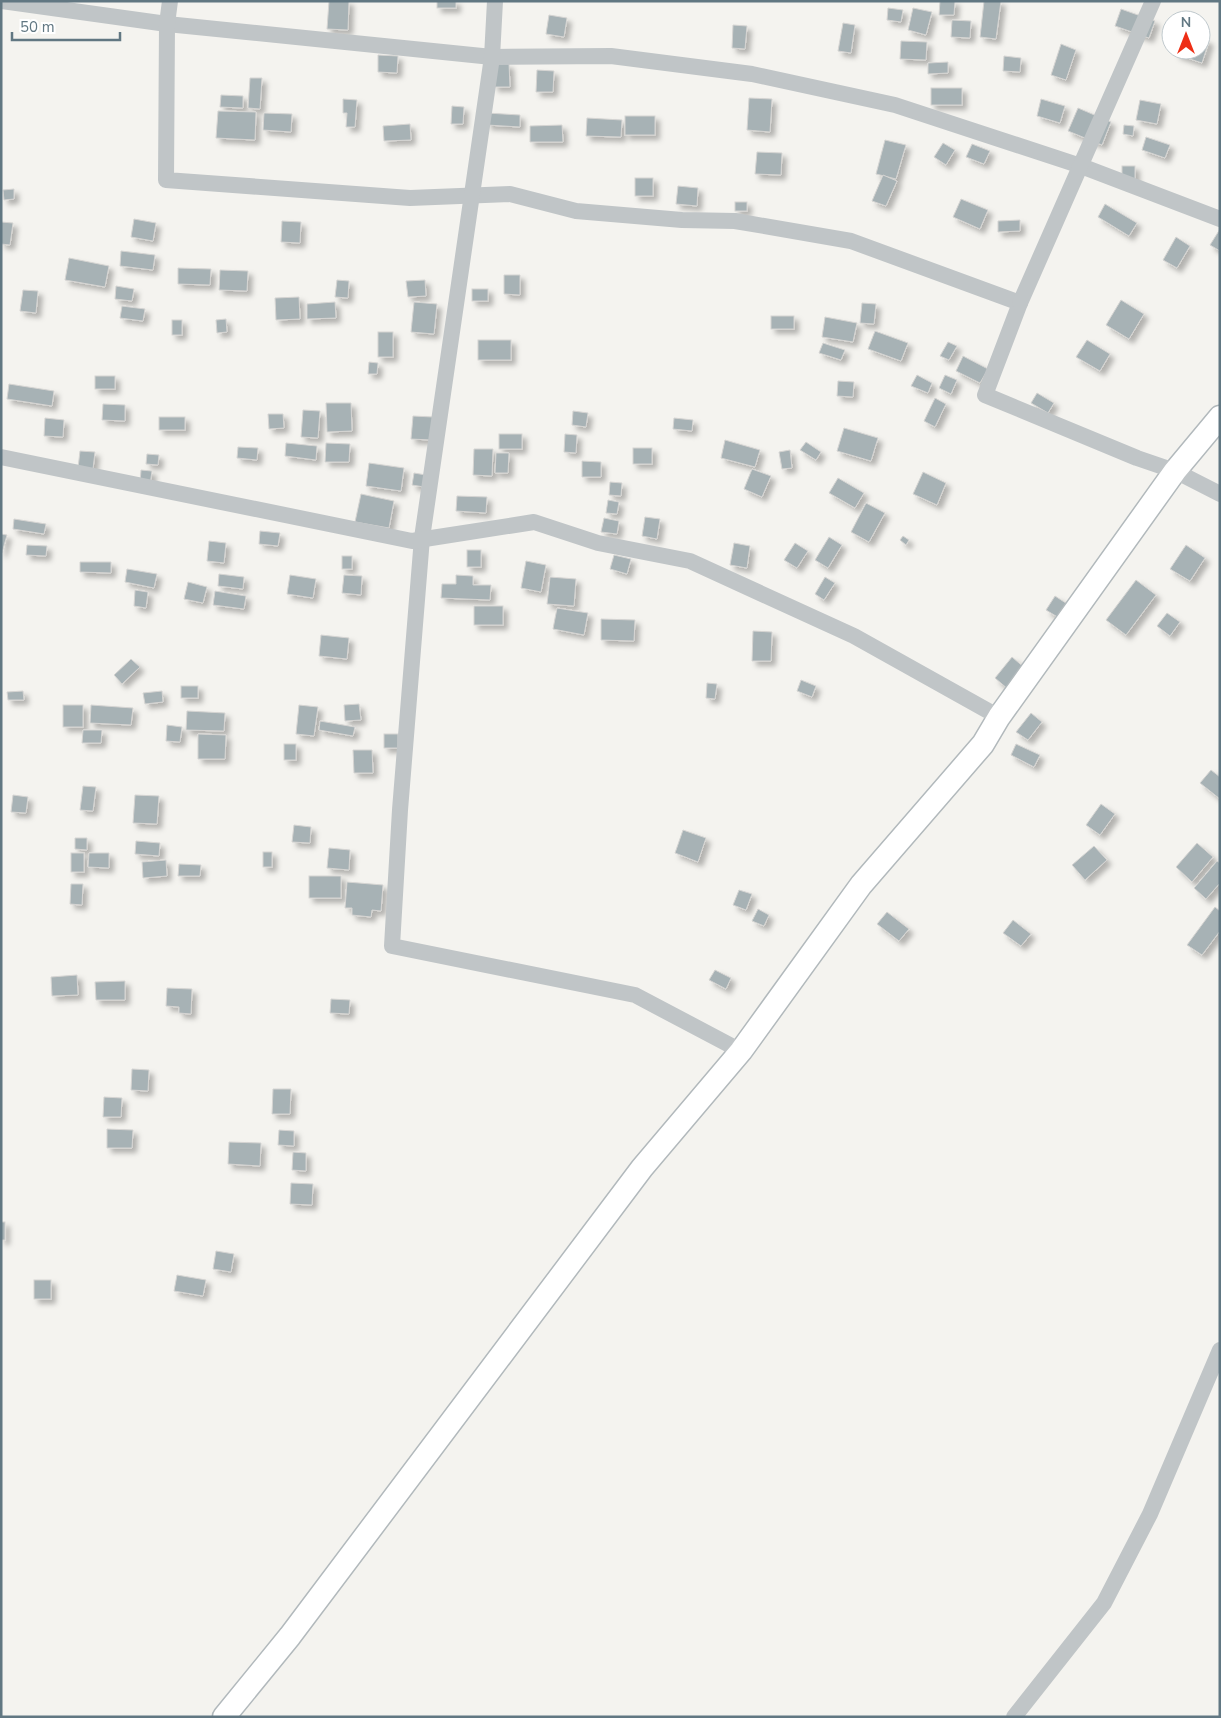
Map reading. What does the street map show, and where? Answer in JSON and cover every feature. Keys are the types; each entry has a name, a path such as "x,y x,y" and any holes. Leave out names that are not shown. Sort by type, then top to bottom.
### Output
{"street":[{"path":"2,1 167,24 492,57 611,56 752,74 895,105 1081,166 1220,219"},
{"path":"170,1 167,24 166,180 410,198 510,194 576,210 682,220 735,221 851,241 920,264 1020,303"},
{"path":"495,1 492,57 422,538 400,810 392,946 635,996 741,1051"},
{"path":"1153,1 1020,303 985,395 1137,458 1175,471 1220,494"},
{"path":"224,1717 302,1621 642,1168 741,1051 861,885 983,744 999,717 1175,471 1220,417"},
{"path":"1,457 412,542 422,538 534,522 598,543 690,562 854,636 999,717"},
{"path":"1014,1717 1104,1603 1150,1514 1220,1350"}],"building":[{"path":"329,1 349,1 348,30 327,29"},
{"path":"437,1 456,1 456,8 437,8"},
{"path":"940,1 955,1 954,15 939,15"},
{"path":"984,1 1001,1 996,39 980,37"},
{"path":"888,8 903,10 901,22 887,20"},
{"path":"913,8 932,12 926,35 908,30"},
{"path":"1121,9 1155,21 1149,38 1115,26"},
{"path":"549,15 567,18 564,37 546,34"},
{"path":"952,20 971,21 970,38 951,37"},
{"path":"843,23 855,25 851,53 838,51"},
{"path":"733,25 747,26 745,49 732,48"},
{"path":"901,41 927,42 926,60 900,59"},
{"path":"1061,44 1076,50 1066,80 1051,75"},
{"path":"378,55 398,56 397,73 378,72"},
{"path":"1004,56 1021,58 1020,72 1003,71"},
{"path":"948,62 948,73 928,74 928,63"},
{"path":"493,64 509,64 510,87 494,87"},
{"path":"537,70 554,71 553,92 536,92"},
{"path":"250,78 262,78 260,109 248,108"},
{"path":"931,88 962,88 962,105 931,105"},
{"path":"221,95 243,96 243,108 220,107"},
{"path":"749,98 772,99 770,132 747,130"},
{"path":"343,99 357,100 355,127 346,127 347,113 343,113"},
{"path":"1041,99 1065,106 1060,123 1037,116"},
{"path":"1140,100 1161,104 1157,124 1136,120"},
{"path":"452,106 464,107 463,124 451,124"},
{"path":"1078,108 1111,122 1102,145 1068,131"},
{"path":"218,111 256,112 255,140 216,138"},
{"path":"264,113 292,114 291,132 263,130"},
{"path":"487,113 520,115 520,127 487,125"},
{"path":"625,116 655,116 655,135 625,135"},
{"path":"587,118 622,120 621,137 586,136"},
{"path":"410,124 411,140 384,141 383,126"},
{"path":"562,125 563,142 530,142 530,126"},
{"path":"1124,125 1134,126 1133,136 1123,134"},
{"path":"1146,137 1170,145 1165,158 1142,150"},
{"path":"885,140 906,145 896,179 876,174"},
{"path":"943,143 955,150 946,165 934,157"},
{"path":"972,144 990,151 984,164 966,157"},
{"path":"757,152 782,153 781,175 755,174"},
{"path":"1122,166 1135,166 1135,181 1122,181"},
{"path":"883,175 897,181 886,206 872,201"},
{"path":"635,178 653,178 653,196 635,196"},
{"path":"678,186 698,188 697,206 676,204"},
{"path":"14,189 14,199 4,200 3,190"},
{"path":"961,199 988,210 980,229 953,217"},
{"path":"735,202 747,202 747,211 735,211"},
{"path":"1105,204 1137,223 1129,236 1098,217"},
{"path":"134,219 156,223 153,241 131,237"},
{"path":"1020,220 1020,231 998,232 998,221"},
{"path":"282,221 301,222 300,243 281,242"},
{"path":"1,222 13,223 10,245 1,244"},
{"path":"1220,229 1220,251 1210,245"},
{"path":"1176,237 1190,246 1177,268 1163,260"},
{"path":"121,251 155,255 153,270 120,266"},
{"path":"69,258 109,266 105,287 65,280"},
{"path":"178,268 211,269 210,285 178,284"},
{"path":"220,270 248,271 247,291 219,290"},
{"path":"504,275 520,275 520,295 504,294"},
{"path":"337,280 349,281 348,298 335,297"},
{"path":"425,280 426,296 408,297 406,281"},
{"path":"116,286 134,289 132,301 115,299"},
{"path":"472,289 488,289 488,301 472,301"},
{"path":"23,290 38,291 36,313 20,311"},
{"path":"299,297 300,319 276,320 275,298"},
{"path":"1121,300 1144,314 1129,339 1106,325"},
{"path":"335,302 336,318 307,319 307,304"},
{"path":"414,302 437,304 434,334 411,332"},
{"path":"862,303 876,304 874,324 860,323"},
{"path":"122,306 145,309 143,321 120,318"},
{"path":"771,316 794,316 794,329 771,329"},
{"path":"825,317 857,323 853,342 822,337"},
{"path":"226,319 227,332 217,333 216,320"},
{"path":"172,320 182,320 182,335 172,335"},
{"path":"875,331 908,343 901,361 868,349"},
{"path":"378,332 393,332 393,357 378,357"},
{"path":"478,340 511,340 511,360 478,360"},
{"path":"1087,340 1110,354 1100,371 1076,357"},
{"path":"948,342 957,346 949,360 940,356"},
{"path":"823,343 845,350 841,360 819,353"},
{"path":"963,356 988,369 980,383 956,371"},
{"path":"369,362 378,363 377,374 368,374"},
{"path":"917,375 932,383 928,393 911,386"},
{"path":"945,375 957,380 951,394 939,388"},
{"path":"95,376 115,376 115,389 95,389"},
{"path":"838,381 854,382 853,397 837,396"},
{"path":"9,384 54,391 52,406 7,399"},
{"path":"1037,393 1054,403 1048,413 1031,403"},
{"path":"935,398 946,404 935,427 924,421"},
{"path":"326,403 351,403 352,431 327,432"},
{"path":"103,404 125,405 125,421 102,420"},
{"path":"303,410 320,411 318,438 301,437"},
{"path":"573,411 588,413 586,427 572,425"},
{"path":"268,414 283,414 284,428 269,429"},
{"path":"413,416 433,417 431,440 411,439"},
{"path":"159,417 185,417 185,430 159,430"},
{"path":"45,418 64,420 63,437 44,436"},
{"path":"674,418 693,420 692,431 673,429"},
{"path":"844,428 878,438 871,461 837,451"},
{"path":"499,434 522,434 522,449 499,449"},
{"path":"565,434 577,435 576,453 564,452"},
{"path":"725,440 760,450 755,467 721,458"},
{"path":"806,442 821,452 816,460 800,450"},
{"path":"286,443 317,446 316,460 285,456"},
{"path":"326,443 350,444 349,462 325,462"},
{"path":"238,447 258,448 257,460 237,458"},
{"path":"633,448 652,448 652,464 633,464"},
{"path":"474,449 493,449 492,476 473,475"},
{"path":"790,450 792,468 782,469 779,452"},
{"path":"80,451 95,452 93,469 78,468"},
{"path":"496,453 509,453 508,473 495,473"},
{"path":"147,454 159,455 158,465 146,464"},
{"path":"582,461 601,462 601,477 582,477"},
{"path":"369,463 404,468 401,491 366,486"},
{"path":"752,469 771,476 762,497 744,489"},
{"path":"141,470 152,471 150,485 140,483"},
{"path":"923,472 946,483 937,505 913,494"},
{"path":"414,473 426,475 424,487 412,485"},
{"path":"838,478 864,493 855,508 829,493"},
{"path":"610,482 622,483 621,496 609,495"},
{"path":"361,494 394,501 389,528 355,522"},
{"path":"457,496 487,497 486,513 456,511"},
{"path":"608,500 619,502 617,514 606,513"},
{"path":"866,503 885,513 869,542 851,532"},
{"path":"645,517 660,519 657,539 642,536"},
{"path":"604,518 619,521 617,534 601,532"},
{"path":"14,519 46,524 44,534 13,529"},
{"path":"260,531 280,533 278,546 259,544"},
{"path":"1,534 7,535 2,553 1,553"},
{"path":"903,536 909,540 906,545 900,540"},
{"path":"829,537 842,545 828,568 815,560"},
{"path":"209,541 226,543 224,563 207,561"},
{"path":"734,543 750,546 747,568 730,565"},
{"path":"795,543 808,551 797,568 784,560"},
{"path":"27,545 47,546 46,556 26,555"},
{"path":"1186,545 1205,558 1190,581 1170,569"},
{"path":"467,550 481,550 481,567 467,567"},
{"path":"614,555 631,559 627,574 610,569"},
{"path":"342,556 352,556 352,569 342,569"},
{"path":"526,561 546,565 541,592 521,588"},
{"path":"80,562 111,562 111,573 80,572"},
{"path":"127,569 157,574 154,588 125,582"},
{"path":"219,574 244,577 243,589 218,586"},
{"path":"290,575 316,579 313,598 287,594"},
{"path":"344,575 362,576 361,595 342,593"},
{"path":"456,575 473,576 473,585 491,585 490,600 441,598 442,584 456,584"},
{"path":"550,577 576,579 574,606 547,604"},
{"path":"825,577 835,583 824,600 815,594"},
{"path":"1136,580 1156,595 1126,635 1106,620"},
{"path":"188,582 207,587 203,603 184,599"},
{"path":"135,590 148,592 146,608 134,606"},
{"path":"215,591 246,596 244,609 213,605"},
{"path":"1055,596 1072,607 1064,621 1046,610"},
{"path":"474,606 503,606 503,625 474,625"},
{"path":"557,608 588,613 584,635 553,629"},
{"path":"1167,613 1180,622 1170,636 1157,626"},
{"path":"601,619 635,620 634,641 601,640"},
{"path":"753,631 772,632 771,661 752,661"},
{"path":"321,635 349,638 347,659 319,656"},
{"path":"1012,657 1026,669 1009,690 995,678"},
{"path":"131,659 140,667 122,684 114,675"},
{"path":"801,680 816,686 812,697 797,691"},
{"path":"707,683 717,684 715,699 706,698"},
{"path":"181,686 198,686 198,698 181,698"},
{"path":"23,691 24,700 8,700 7,692"},
{"path":"162,691 163,702 145,704 143,693"},
{"path":"359,704 361,720 345,721 344,705"},
{"path":"63,705 83,705 83,727 63,727"},
{"path":"91,705 133,708 131,725 90,723"},
{"path":"299,705 318,707 314,736 296,734"},
{"path":"187,711 225,713 224,731 186,730"},
{"path":"1031,713 1042,722 1028,740 1016,732"},
{"path":"320,721 355,727 353,736 319,730"},
{"path":"167,725 182,727 180,742 166,741"},
{"path":"83,730 102,730 101,743 82,743"},
{"path":"198,734 226,735 225,759 198,759"},
{"path":"384,734 398,734 398,748 384,748"},
{"path":"284,744 296,744 296,760 284,760"},
{"path":"1016,744 1040,755 1034,767 1011,755"},
{"path":"353,750 372,750 373,773 354,773"},
{"path":"1211,770 1220,777 1220,799 1200,783"},
{"path":"83,786 96,787 93,811 80,810"},
{"path":"13,795 28,797 26,813 11,812"},
{"path":"135,795 159,796 157,824 133,823"},
{"path":"1101,804 1115,814 1100,835 1086,825"},
{"path":"294,825 311,827 310,843 292,842"},
{"path":"683,830 706,838 698,862 675,853"},
{"path":"75,838 87,838 87,850 75,849"},
{"path":"136,841 160,843 159,856 135,854"},
{"path":"1197,843 1213,857 1192,882 1176,867"},
{"path":"1094,846 1107,860 1085,880 1072,865"},
{"path":"329,848 350,850 349,870 327,868"},
{"path":"263,852 272,852 272,867 263,867"},
{"path":"71,853 84,853 84,872 71,872"},
{"path":"89,853 109,853 109,868 88,867"},
{"path":"166,860 167,876 143,878 142,862"},
{"path":"1217,861 1220,863 1220,883 1206,899 1194,888"},
{"path":"179,864 201,865 200,876 178,876"},
{"path":"309,876 341,876 341,898 309,898"},
{"path":"347,882 383,885 381,911 372,910 371,917 352,915 352,908 345,908"},
{"path":"71,884 83,884 82,905 70,904"},
{"path":"739,890 752,894 746,910 733,905"},
{"path":"1215,907 1220,911 1220,931 1202,955 1187,945"},
{"path":"758,909 769,915 764,926 752,921"},
{"path":"887,912 909,929 899,941 877,924"},
{"path":"1013,920 1031,934 1021,946 1003,933"},
{"path":"715,970 731,978 726,989 709,980"},
{"path":"77,975 78,995 52,996 51,977"},
{"path":"125,981 125,1000 96,1000 95,982"},
{"path":"167,988 192,989 191,1014 179,1013 179,1007 166,1006"},
{"path":"331,999 350,1000 349,1014 330,1013"},
{"path":"132,1069 149,1070 148,1091 131,1090"},
{"path":"273,1089 291,1089 290,1114 272,1114"},
{"path":"104,1097 122,1098 121,1117 103,1117"},
{"path":"107,1129 133,1130 132,1148 107,1148"},
{"path":"279,1130 294,1131 294,1146 278,1145"},
{"path":"229,1142 261,1143 260,1166 228,1164"},
{"path":"293,1152 306,1153 306,1171 292,1170"},
{"path":"291,1183 313,1184 312,1205 290,1204"},
{"path":"1,1222 5,1222 5,1240 1,1240"},
{"path":"216,1251 234,1254 231,1272 213,1269"},
{"path":"177,1275 206,1280 203,1296 174,1291"},
{"path":"34,1280 51,1280 51,1299 34,1299"}]}
